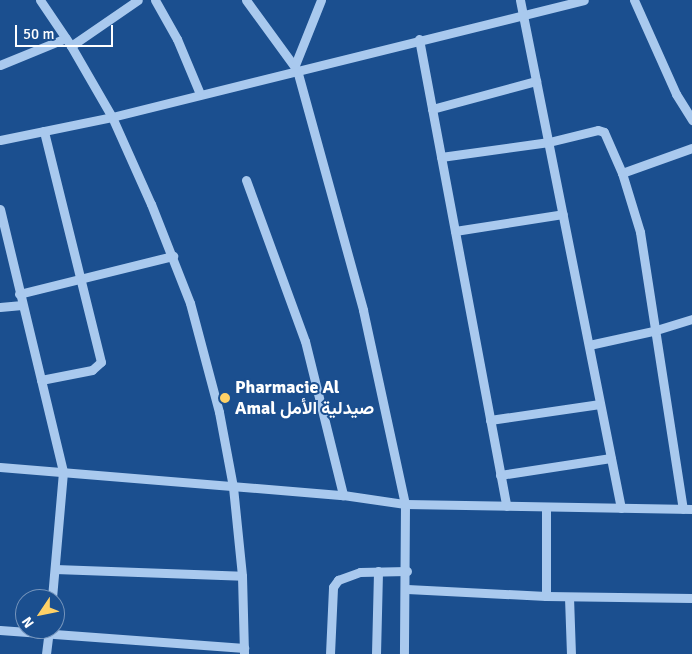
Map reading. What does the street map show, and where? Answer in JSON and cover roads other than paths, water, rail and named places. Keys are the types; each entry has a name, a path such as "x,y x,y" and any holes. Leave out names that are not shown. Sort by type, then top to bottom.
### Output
{"street":[{"path":"40,0 69,42 112,117 173,256 190,303 220,412 233,486 242,576 244,651 65,633"},
{"path":"0,65 69,42 138,0"},
{"path":"155,0 177,40 200,94"},
{"path":"246,0 296,68 353,272 406,504 407,589 404,654"},
{"path":"296,68 321,0"},
{"path":"520,0 621,508"},
{"path":"0,140 112,117 296,68 584,0"},
{"path":"634,0 676,94 692,120"},
{"path":"419,39 506,506"},
{"path":"432,109 536,81"},
{"path":"0,467 343,494 406,504 688,509 653,332 640,232 622,173 604,132 598,130 549,142 441,157"},
{"path":"40,380 92,370 101,362 44,131"},
{"path":"622,173 692,148"},
{"path":"246,180 305,341 343,494"},
{"path":"0,209 19,294 64,472 53,589"},
{"path":"455,231 563,214"},
{"path":"19,294 82,280 173,256"},
{"path":"0,307 22,305"},
{"path":"589,345 653,332 692,319"},
{"path":"490,420 600,404"},
{"path":"500,475 611,458"},
{"path":"546,506 546,596"},
{"path":"55,569 242,576"},
{"path":"376,654 378,571"},
{"path":"330,654 333,587 348,574 407,571"},
{"path":"407,589 569,597 692,598"},
{"path":"569,597 571,654"},
{"path":"0,630 15,630"},
{"path":"46,654 48,639"}],"place":[{"name":"Pharmacie Al Amal صيدلية الأمل","path":"225,398"}]}
